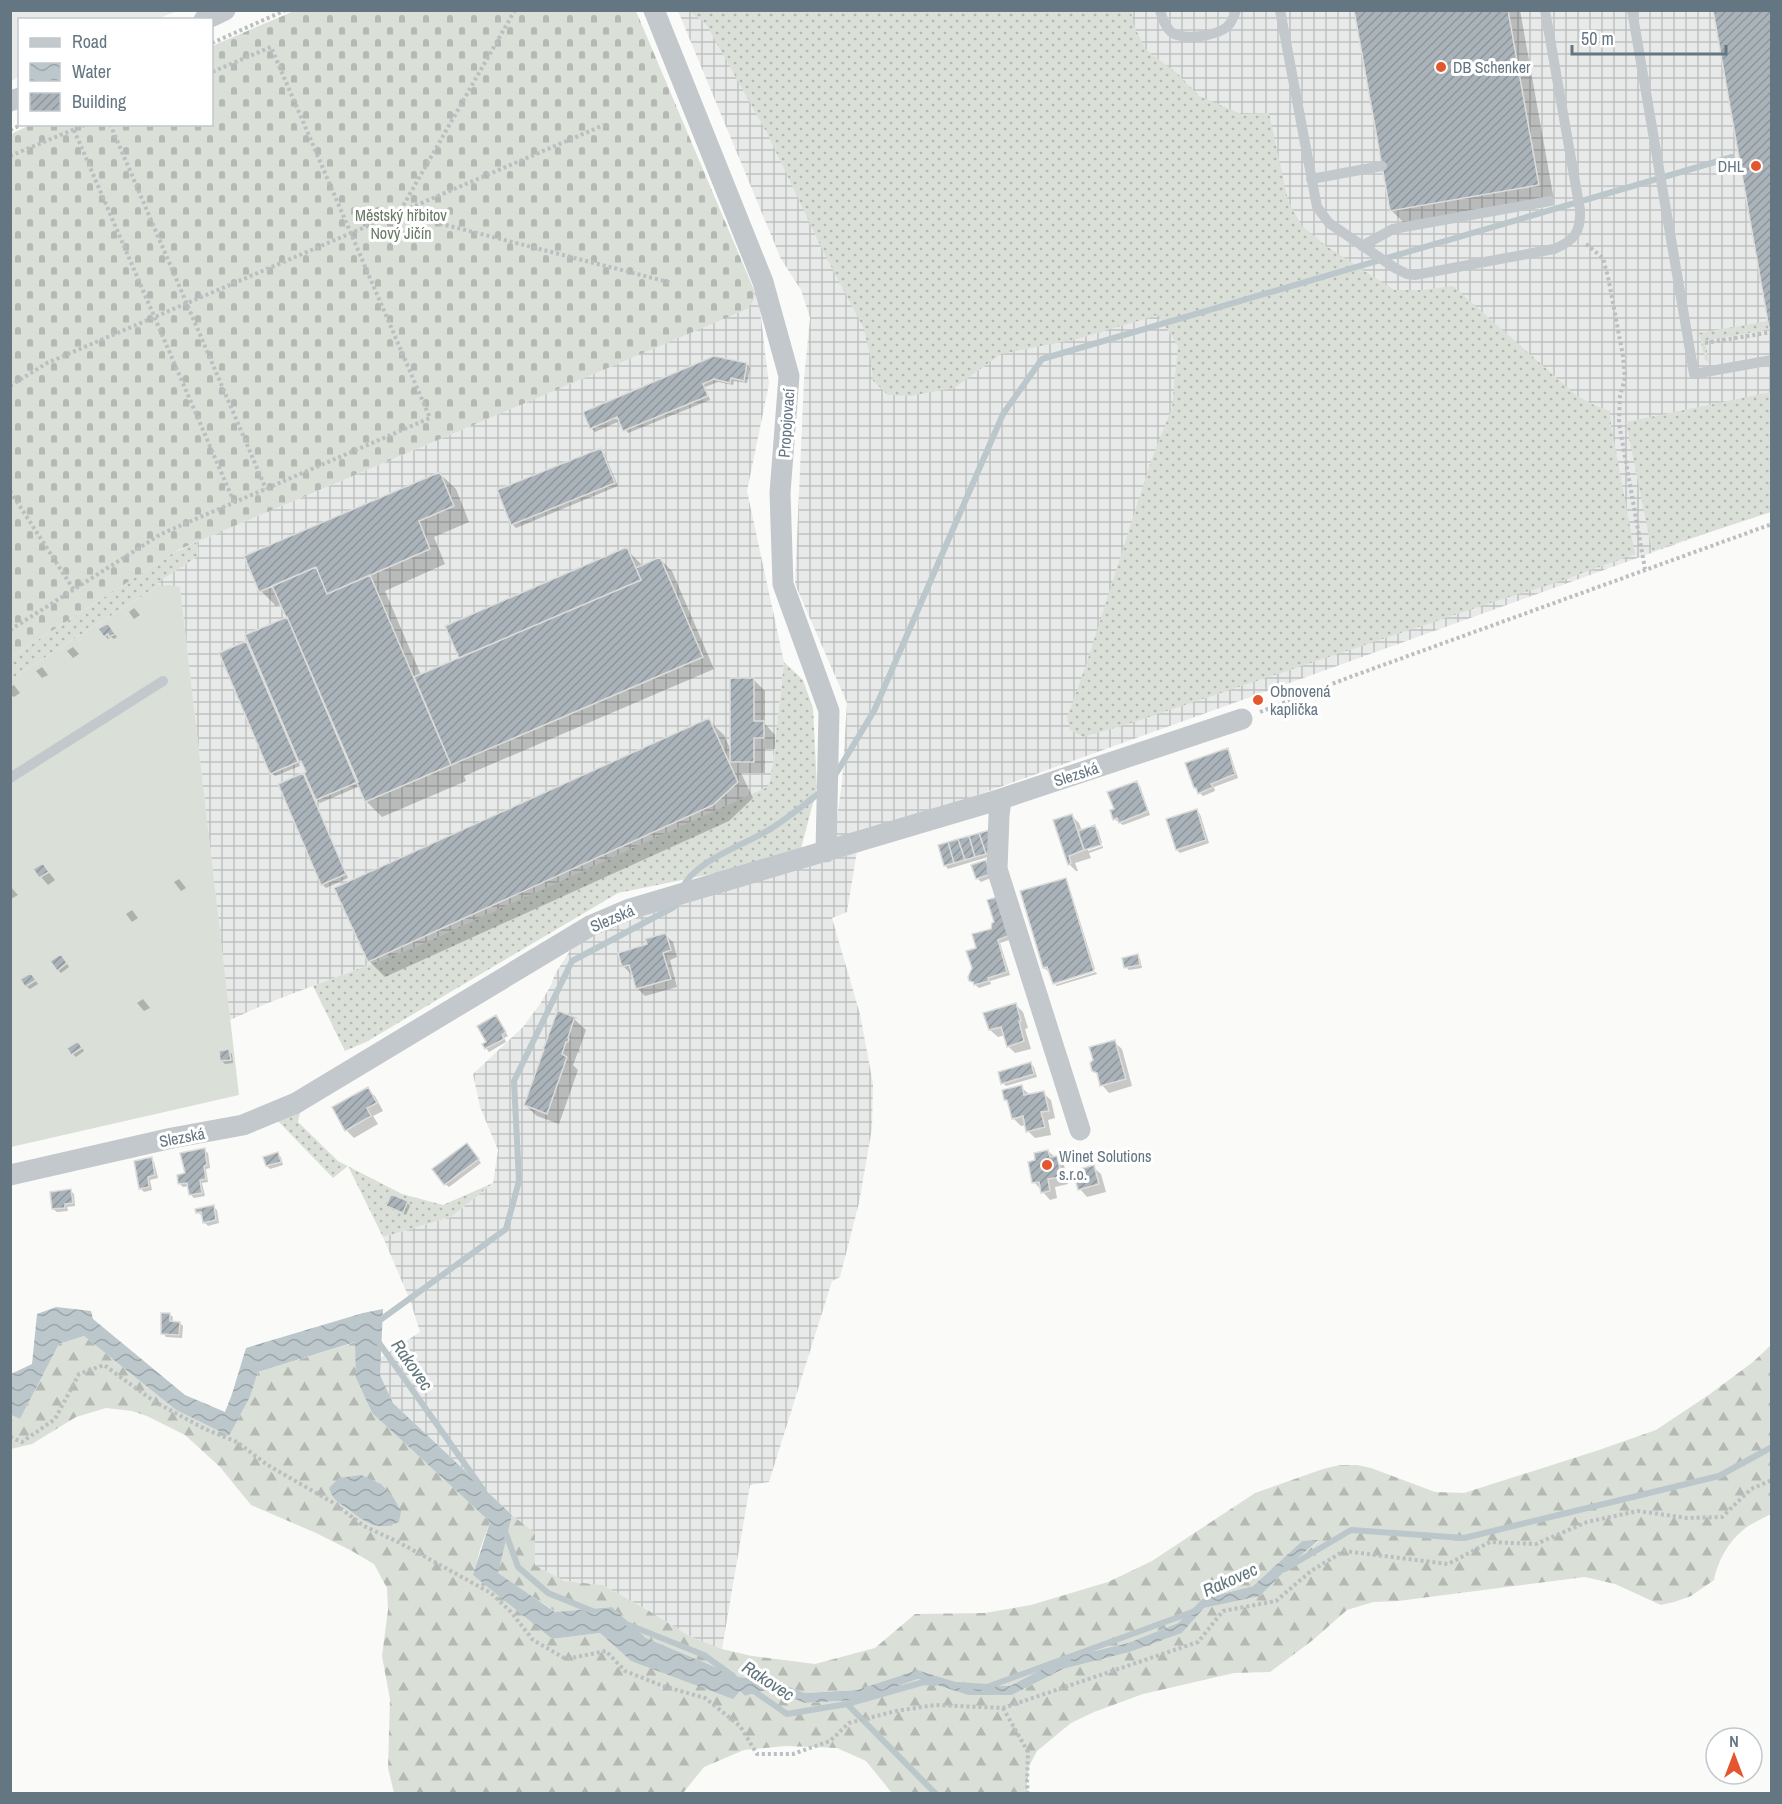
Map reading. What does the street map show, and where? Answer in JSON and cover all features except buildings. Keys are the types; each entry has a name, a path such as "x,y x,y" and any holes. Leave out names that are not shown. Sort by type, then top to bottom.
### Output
{"street":[{"path":"208,18 225,10"},
{"name":"Propojovací","path":"654,10 763,282 789,376 780,493 783,584 829,711 826,852"},
{"name":"Slezská","path":"10,1175 172,1138 243,1125 296,1103 590,926 630,909 1001,799 1242,719"},
{"path":"1001,799 997,869 1080,1130"}],"lane":[{"path":"1160,10 1171,32 1184,36 1200,36 1223,30 1234,18 1236,10"},
{"path":"1280,10 1314,199 1322,215 1329,223 1400,272 1414,274 1554,249 1566,244 1576,235 1580,222 1580,210 1545,10"},
{"path":"1632,10 1694,374 1772,360"},
{"path":"1311,179 1382,166"},
{"path":"1362,246 1393,229 1550,201"},
{"path":"10,778 163,681"}],"path":[{"path":"213,43 286,10"},
{"path":"399,213 515,10"},
{"path":"10,630 161,534 430,418 271,47 213,72"},
{"path":"10,386 47,363 604,125"},
{"path":"10,156 83,126"},
{"path":"111,126 266,489"},
{"path":"74,130 234,502"},
{"path":"399,213 672,283"},
{"path":"1576,235 1603,258 1608,277 1625,378 1620,396 1619,423 1645,569"},
{"path":"1705,343 1772,332"},
{"path":"10,491 74,590"},
{"path":"1242,719 1350,677 1772,524"},
{"path":"10,1437 22,1442 55,1419 79,1374 104,1365 155,1402 205,1429 237,1442 267,1464 333,1502 364,1526 491,1593 511,1612 533,1640 567,1659 606,1651 625,1671 663,1686 705,1698 740,1726 757,1754 793,1754 830,1741 849,1723 896,1711 935,1705 1003,1708 1198,1642 1223,1611 1276,1601 1311,1571 1344,1551 1448,1564 1490,1542 1536,1544 1587,1522 1638,1511 1687,1518 1722,1517 1751,1489 1772,1480"},
{"path":"1003,1708 1028,1752 1028,1794"}],"shaded area":[{"path":"11,10 177,10 160,18 18,18 18,78 11,81"},
{"path":"678,11 1771,11 1771,510 833,847 842,782 847,703 795,584 804,379 810,318 801,290 781,259"},
{"path":"754,290 759,301 769,384 747,491 784,662 769,786 418,946 268,1003 230,1020 180,588 161,586 156,583 198,556 197,542 746,309 754,300"},
{"path":"857,851 847,912 832,918 860,1014 873,1084 872,1128 859,1203 840,1277 832,1281 769,1482 750,1485 722,1649 689,1636 603,1585 564,1581 535,1565 535,1533 512,1515 393,1403 380,1375 380,1358 420,1332 410,1300 383,1237 451,1217 493,1183 498,1150 480,1107 473,1074 523,1027 540,1004 573,946 593,930"}],"green space":[{"name":"Městský hřbitov Nový Jičín","path":"294,11 636,11 754,290 754,300 747,309 178,550 11,657 11,134 28,126 213,126 213,46"},
{"path":"689,11 1131,11 1134,26 1146,50 1177,73 1199,96 1241,114 1269,113 1288,201 1301,225 1326,246 1394,290 1421,290 1453,286 1576,395 1610,411 1635,554 1555,583 1128,724 1083,737 1070,730 1067,718 1151,461 1172,408 1178,346 1158,315 1077,339 1001,354 954,388 910,396 888,395 873,381 864,329 823,251 768,135 706,24"},
{"path":"1768,321 1771,329 1705,341 1709,362 1705,360 1699,333"},
{"path":"1771,392 1771,512 1652,551 1626,422"},
{"path":"197,542 198,556 157,583 161,586 11,679 11,657 173,553"},
{"path":"158,586 180,587 239,1095 11,1147 11,679"},
{"path":"784,662 803,680 813,708 817,788 799,856 618,893 366,1042 345,1051 313,986 418,946 769,786"},
{"path":"300,1112 298,1122 338,1161 348,1166 333,1178 278,1121"},
{"path":"348,1166 402,1194 443,1205 493,1183 451,1217 383,1237"},
{"path":"84,1336 176,1410 229,1436 250,1397 258,1372 356,1342 356,1378 372,1413 490,1522 474,1575 552,1639 600,1633 631,1661 740,1691 745,1696 769,1689 805,1703 858,1700 918,1679 968,1695 1012,1695 1063,1669 1130,1652 1182,1633 1204,1608 1260,1596 1299,1557 1319,1541 1302,1541 1253,1586 1202,1599 1178,1623 1128,1643 1061,1659 1010,1686 966,1685 917,1670 857,1690 805,1693 771,1680 739,1677 646,1638 612,1607 556,1612 497,1573 512,1515 535,1533 535,1565 564,1581 603,1585 689,1636 722,1649 752,1656 815,1664 875,1648 915,1614 985,1613 1031,1605 1108,1582 1152,1561 1255,1493 1323,1469 1340,1465 1357,1465 1435,1492 1464,1493 1596,1451 1656,1430 1710,1394 1753,1362 1771,1345 1771,1514 1750,1525 1731,1542 1722,1557 1714,1580 1691,1596 1661,1605 1615,1584 1585,1577 1398,1601 1373,1602 1347,1610 1313,1640 1270,1672 1234,1673 1143,1694 1071,1723 1037,1751 1029,1766 1028,1793 892,1793 866,1761 837,1748 786,1746 744,1750 704,1767 683,1793 394,1793 388,1768 390,1699 382,1656 388,1610 387,1588 374,1564 316,1533 251,1505 220,1467 185,1435 132,1411 106,1408 76,1417 32,1444 11,1449 10,1415 20,1419 59,1344"}],"water":[{"path":"56,1307 91,1311 93,1319 185,1395 225,1412 246,1348 383,1309 380,1375 393,1403 512,1515 498,1573 555,1612 612,1607 646,1638 739,1677 771,1680 805,1693 857,1690 917,1670 966,1685 1010,1686 1061,1659 1128,1643 1178,1623 1202,1599 1253,1586 1302,1541 1319,1540 1260,1596 1204,1608 1182,1633 1130,1652 1063,1669 1012,1695 968,1695 918,1679 858,1700 805,1703 769,1689 745,1696 740,1691 733,1699 631,1661 600,1633 552,1639 473,1575 490,1522 372,1413 356,1378 355,1342 258,1372 250,1397 229,1436 176,1410 84,1336 59,1344 20,1419 11,1415 11,1374 32,1364 37,1314"},
{"path":"361,1475 381,1484 393,1497 401,1511 399,1522 384,1526 372,1524 360,1518 334,1498 329,1488 339,1478"}],"waterway":[{"path":"834,777 874,711 1003,414 1042,359 1732,157"},
{"path":"682,889 688,879 707,863 772,828 822,791"},
{"path":"376,1323 506,1229 519,1181 514,1081 572,961 674,907 677,901"},
{"name":"Rakovec","path":"377,1340 484,1491"},
{"name":"Rakovec","path":"1285,1569 1351,1530 1464,1538 1719,1476 1772,1447"},
{"name":"Rakovec","path":"504,1528 518,1567 548,1593 595,1612"},
{"name":"Rakovec","path":"957,1685 987,1687 1195,1611"},
{"name":"Rakovec","path":"629,1625 704,1655 733,1676"},
{"name":"Rakovec","path":"751,1689 787,1714 847,1704 924,1682 935,1683"},
{"path":"847,1704 936,1794"}],"place":[{"name":"DB Schenker","path":"1441,67"},
{"name":"DHL","path":"1756,166"},
{"name":"Obnovená kaplička","path":"1258,700"},
{"name":"Winet Solutions s.r.o.","path":"1047,1165"}]}
